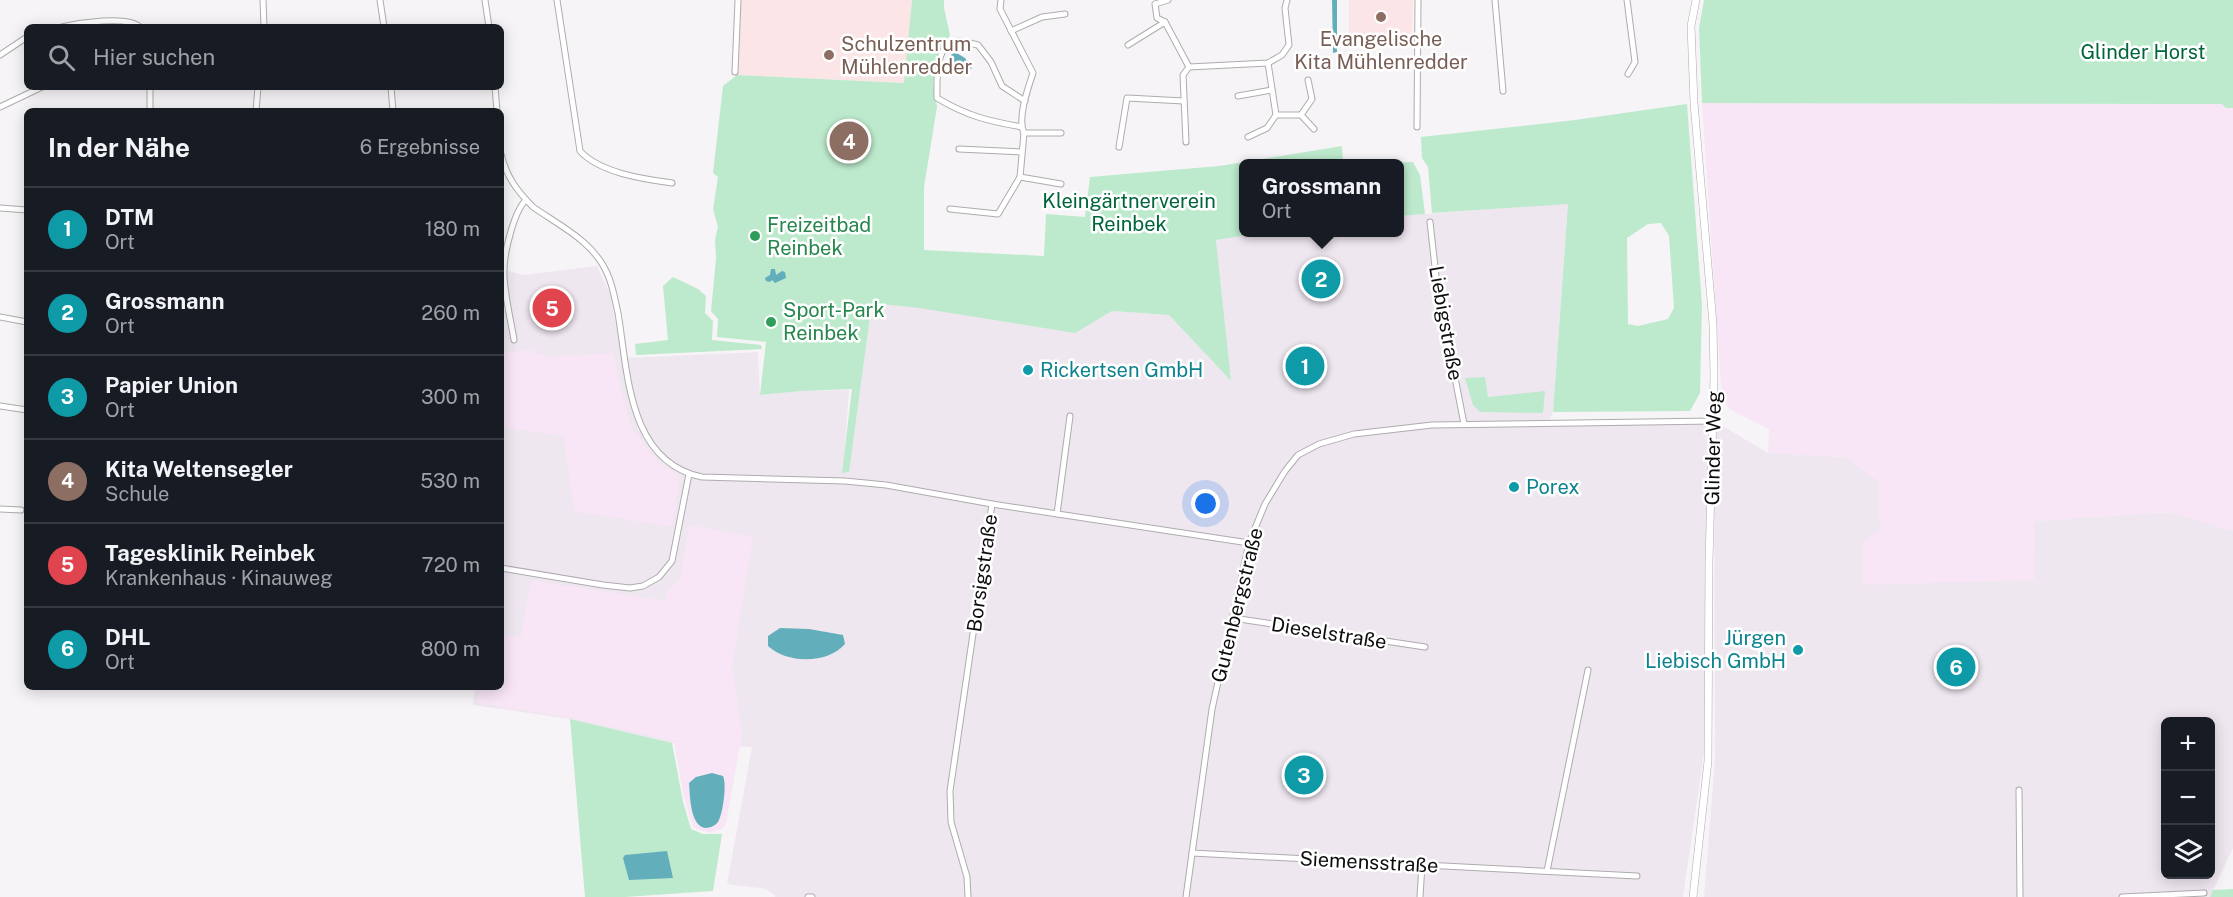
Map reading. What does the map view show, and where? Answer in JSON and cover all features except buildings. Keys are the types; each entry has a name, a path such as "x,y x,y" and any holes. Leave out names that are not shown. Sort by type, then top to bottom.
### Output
{"main road":[{"name":"Glinder Weg","path":"1693,897 1708,761 1709,562 1714,421 1713,324 1694,103 1691,26 1696,0"}],"street":[{"path":"263,0 264,24"},
{"path":"380,0 384,24"},
{"path":"484,0 488,24"},
{"path":"557,0 580,151 595,165 651,180 672,183"},
{"path":"735,72 738,0"},
{"path":"950,209 998,214 1020,177 1025,101 1033,73 1000,9 1001,0"},
{"path":"1168,0 1155,4 1157,18 1165,22 1189,67"},
{"path":"1189,67 1268,63 1282,55 1289,45 1285,8 1287,0"},
{"path":"1417,127 1418,0"},
{"path":"1495,0 1503,91"},
{"path":"1627,0 1635,62 1628,74"},
{"path":"1011,31 1042,18 1065,14"},
{"path":"93,24 124,21 137,24"},
{"path":"1128,45 1165,22"},
{"path":"0,55 24,39"},
{"path":"1025,101 1002,86 991,62 978,45 957,41 945,47 939,62 937,98 960,112 987,121 1023,130 1061,133"},
{"path":"1248,137 1267,128 1276,115 1268,63"},
{"path":"1186,142 1184,75 1189,67"},
{"path":"1301,116 1312,99 1308,80"},
{"path":"0,107 36,90"},
{"path":"150,90 150,108"},
{"path":"256,108 258,90"},
{"path":"391,90 393,108"},
{"path":"495,90 497,108"},
{"path":"1238,96 1272,90"},
{"path":"1119,147 1127,98 1184,102"},
{"path":"1276,115 1301,116 1314,129"},
{"path":"959,149 1021,152"},
{"path":"504,166 515,188 532,207 584,242 608,273 631,394 644,432 656,451 669,464 689,474 732,478 845,481 897,487 992,504"},
{"path":"1020,177 1061,184"},
{"path":"514,340 504,270 514,218 520,205 526,200"},
{"path":"0,208 24,210"},
{"name":"Liebigstraße","path":"1430,222 1437,285 1464,424"},
{"path":"0,317 24,321"},
{"path":"0,406 24,410"},
{"path":"1057,514 1070,416"},
{"name":"Gutenbergstraße","path":"1186,897 1212,709 1249,543 1265,504 1298,455 1319,444 1354,434 1422,425 1714,421"},
{"path":"504,568 630,588 643,586 659,578 672,561 689,474"},
{"name":"Borsigstraße","path":"968,897 967,877 951,822 950,791 992,504 1249,543"},
{"path":"0,509 21,510"},
{"name":"Dieselstraße","path":"1233,618 1425,647"},
{"path":"1547,871 1588,670"},
{"path":"2019,790 2020,897"},
{"name":"Siemensstraße","path":"1192,853 1637,876"},
{"path":"1420,897 1422,864"},
{"path":"2122,897 2204,893"}],"shaded area":[{"path":"738,0 912,0 905,83 737,75 735,72"},
{"name":"Evangelische Kita Mühlenredder","path":"1349,0 1413,0 1412,34 1349,35"},
{"path":"1702,103 2222,104 2226,108 2233,108 2233,531 2170,512 2035,521 2034,580 1862,585 1862,543 1880,529 1878,481 1845,457 1768,453 1769,429 1731,410 1722,398"},
{"path":"1568,203 1553,412 1548,423 1714,421 1768,453 1845,457 1879,481 1880,529 2033,580 2034,521 2170,512 2233,531 2233,848 2210,897 1704,897 1715,759 1714,431 1707,500 1704,753 1683,897 775,897 765,889 727,884 752,747 672,743 570,719 473,705 475,690 504,690 504,310 509,309 504,270 523,275 597,266 610,294 619,339 626,358 758,352 760,395 849,390 843,473 849,471 872,303 1092,323 1112,311 1169,315 1230,380 1216,240 1239,236 1404,237 1404,216"},
{"path":"529,350 549,357 614,353 620,387 632,430 639,435 643,444 660,464 680,476 672,527 574,511 563,436 504,427 504,354"},
{"path":"689,525 753,537 732,666 742,734 726,824 723,828 711,833 693,828 683,794 674,741 571,718 477,703 479,690 504,690 504,634 521,637 531,580 665,601 669,589 680,580"}],"green space":[{"name":"Kleingärtnerverein Reinbek","path":"912,0 944,0 950,35 936,59 933,83 937,107 924,187 924,250 1044,256 1046,214 1085,217 1090,177 1239,163 1239,236 1216,240 1231,381 1169,315 1112,311 1075,333 919,308 872,303 849,472 842,473 852,389 760,395 766,342 717,337 718,319 711,311 716,258 715,239 718,227 713,209 718,177 713,173 723,86 737,75 904,83"},
{"name":"Glinder Horst","path":"1704,0 2233,0 2233,108 2226,108 2222,104 1702,103 1699,28"},
{"path":"1687,104 1702,305 1700,393 1690,411 1553,412 1568,204 1432,213 1428,167 1422,158 1421,137 1575,120","holes":["1661,223 1669,236 1674,308 1668,319 1638,326 1628,324 1627,238 1648,224"]},
{"path":"1342,146 1343,159 1262,159"},
{"path":"1404,162 1413,162 1420,175 1425,214 1404,216"},
{"path":"673,277 698,289 706,296 705,313 713,321 712,340 761,345 762,349 636,355 635,344 668,340 663,286"},
{"path":"1485,377 1488,397 1545,391 1543,413 1480,412 1473,405 1465,378"},
{"path":"570,719 672,743 683,802 691,829 703,834 722,834 713,891 625,897 585,897"},
{"path":"2233,889 2233,897 2210,897 2213,890"}],"water":[{"path":"1332,0 1337,0 1337,52 1333,53"},
{"path":"955,52 965,58 972,68 963,75 951,68 951,55"},
{"path":"771,269 775,269 776,275 782,271 785,272 786,278 775,283 772,280 766,281 765,278 770,275"},
{"path":"780,628 809,629 843,635 845,644 838,651 828,655 796,659 776,652 768,646 768,636"},
{"path":"712,773 723,776 724,799 718,822 706,828 697,822 694,816 689,783 696,777"},
{"path":"667,851 673,878 629,880 623,858 625,855"}],"place":[{"name":"Evangelische Kita Mühlenredder","path":"1381,17"},
{"name":"Schulzentrum Mühlenredder","path":"829,55"},
{"name":"Kita Weltensegler","path":"849,141"},
{"name":"Freizeitbad Reinbek","path":"755,236"},
{"name":"Grossmann","path":"1321,279"},
{"name":"Tagesklinik Reinbek","path":"552,308"},
{"name":"Sport-Park Reinbek","path":"771,322"},
{"name":"DTM","path":"1305,366"},
{"name":"Rickertsen GmbH","path":"1028,370"},
{"name":"Porex","path":"1514,487"},
{"name":"Jürgen Liebisch GmbH","path":"1798,650"},
{"name":"DHL","path":"1956,667"},
{"name":"Papier Union","path":"1304,775"}]}
